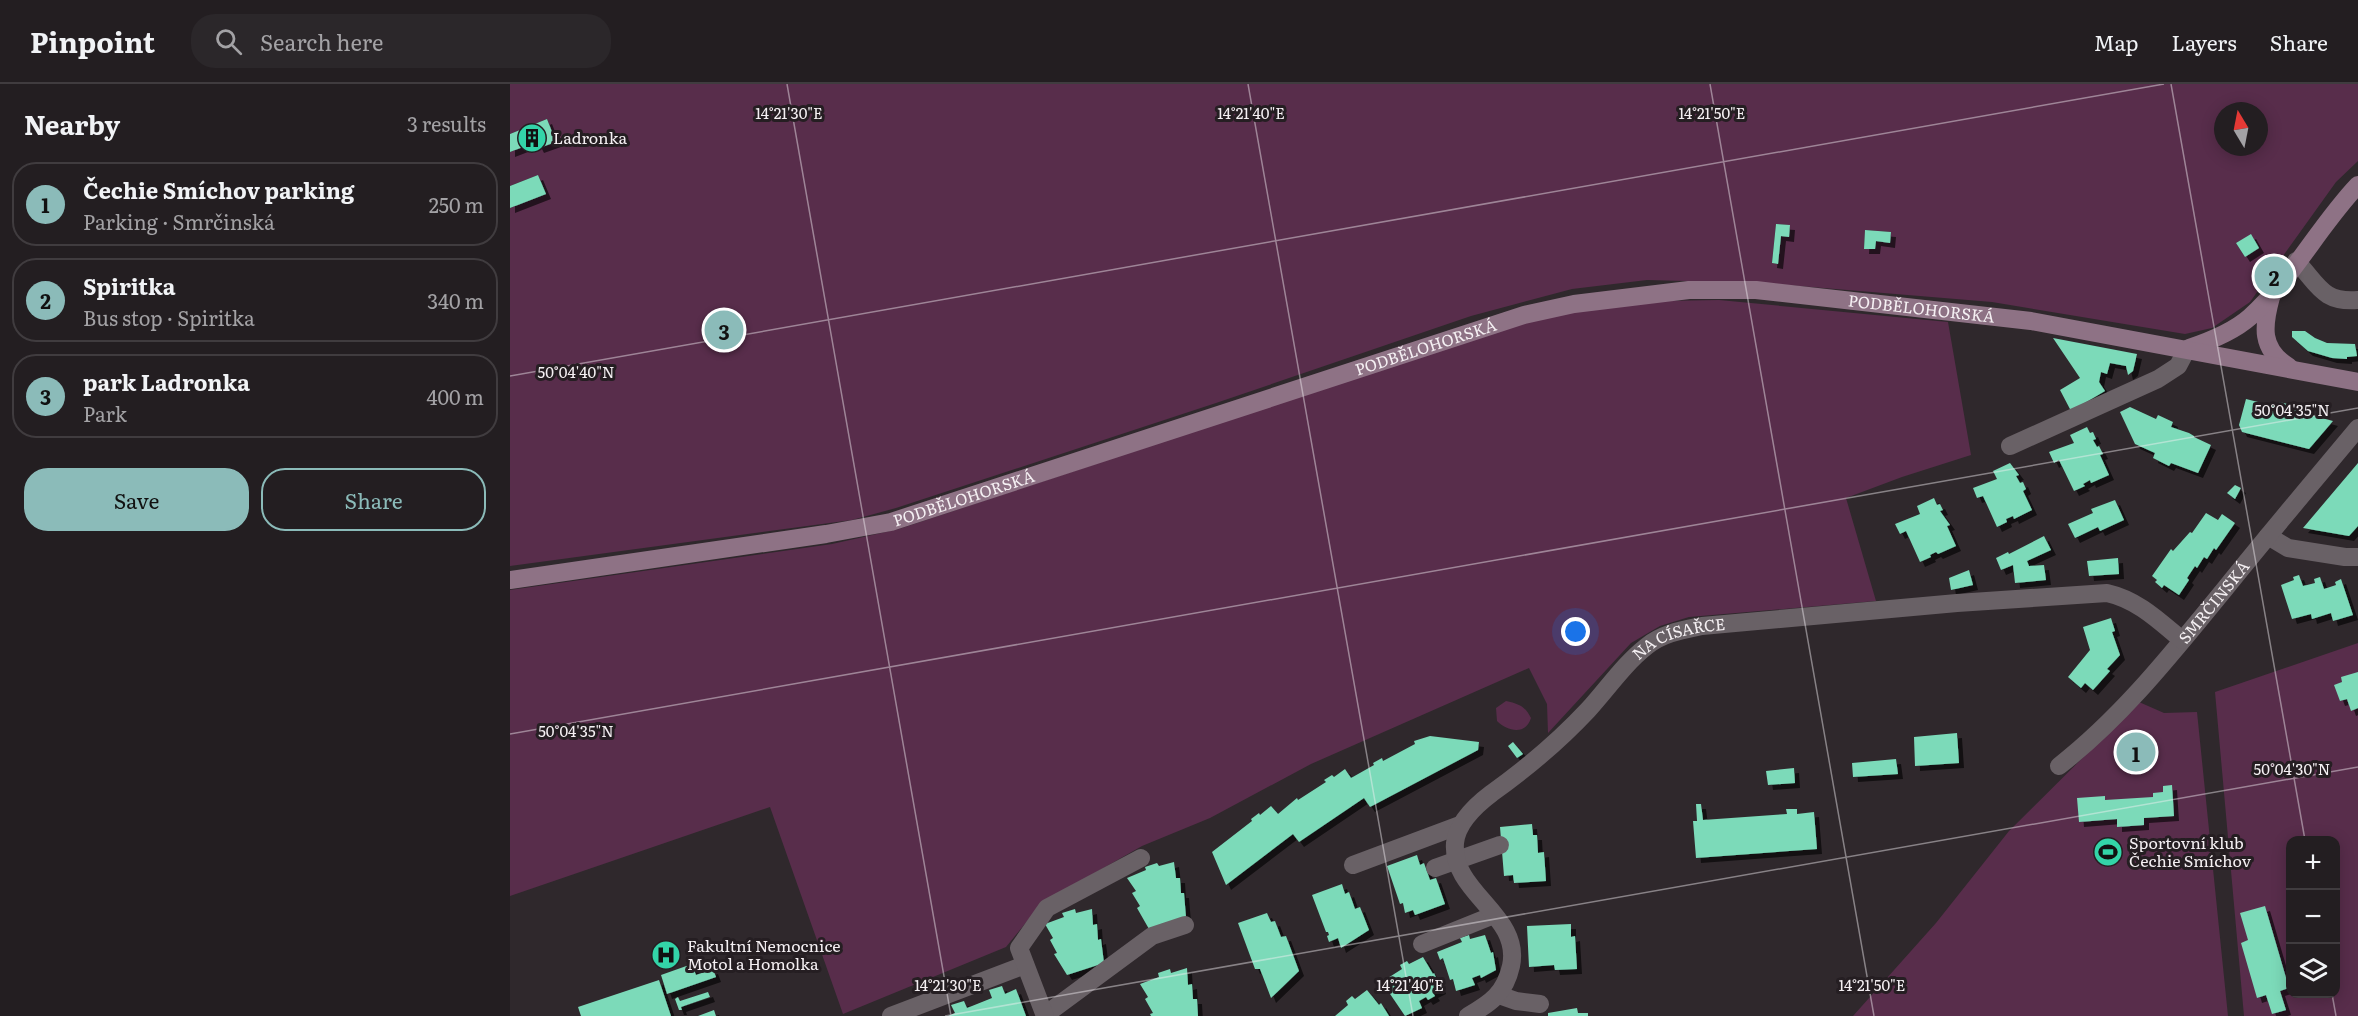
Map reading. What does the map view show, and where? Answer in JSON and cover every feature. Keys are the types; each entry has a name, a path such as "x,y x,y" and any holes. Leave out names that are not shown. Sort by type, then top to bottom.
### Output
{"street":[{"path":"2010,446 2158,379 2178,366 2187,349 2223,334 2248,318 2272,295 2337,207 2358,185"},
{"path":"2296,261 2320,290 2331,298 2341,301 2358,300"},
{"name":"PODBĚLOHORSKÁ","path":"510,580 826,534 891,522 1524,315 1607,299 1689,290 1756,290 2031,321 2358,382"},
{"path":"2272,295 2266,318 2268,344 2271,353 2295,371"},
{"path":"2254,361 2268,344"},
{"name":"SMRČINSKÁ","path":"2059,766 2093,739 2182,640 2358,428"},
{"path":"2268,536 2288,548 2358,557"},
{"name":"NA CÍSAŘCE","path":"1460,825 1478,803 1549,749 1590,708 1631,660 1649,644 1671,633 1702,626 1957,603 2107,593 2136,603 2182,640"},
{"path":"1460,825 1455,841 1455,861 1462,874 1501,922 1510,938 1513,957 1509,976 1499,995 1468,1016"},
{"path":"1353,865 1460,825"},
{"path":"1435,868 1500,845"},
{"path":"1141,858 1047,908 1019,948 1045,1015 1152,936 1185,925"},
{"path":"1422,944 1494,915"},
{"path":"891,1016 1025,965"},
{"path":"1499,995 1516,1001 1540,1004"}],"shaded area":[{"path":"510,84 2358,84 2358,161 2336,182 2250,302 2212,328 2185,334 1992,302 1764,283 1647,280 1572,289 1471,316 1216,403 896,508 852,520 510,566 510,208 546,193 538,175 510,186 510,152 536,142 539,148 556,142 547,119 510,134","holes":["1776,224 1790,225 1789,237 1781,236 1778,264 1772,263","1865,230 1891,232 1890,243 1876,241 1875,249 1864,249","2251,235 2259,248 2245,257 2236,243"]},
{"path":"1719,300 1948,322 1971,455 1846,498 1876,601 1689,617 1660,626 1631,643 1548,733 1547,704 1529,668 1311,764 1210,818 1142,846 1042,903 1006,947 843,1014 770,807 510,896 510,590 832,544 899,529 1521,323 1601,307 1660,301"},
{"path":"2358,643 2358,1016 2244,1016 2215,692"},
{"path":"1506,701 1524,708 1531,718 1525,727 1516,730 1506,728 1497,721 1496,708"},
{"name":"Sportovní klub Čechie Smíchov","path":"2139,702 2164,713 2197,712 2228,1016 1853,1016 1936,923 2009,831"}],"building":[{"name":"Ladronka","path":"547,119 556,142 539,148 536,142 510,152 510,134"},
{"name":"Ladronka","path":"538,175 546,194 510,208 510,186"},
{"path":"1776,224 1790,225 1789,237 1781,236 1778,264 1772,263"},
{"path":"1865,230 1891,232 1890,243 1876,241 1875,249 1864,249"},
{"path":"2251,234 2259,248 2245,257 2236,243"},
{"path":"2292,331 2305,331 2327,343 2355,344 2357,356 2347,357 2347,359 2332,358 2308,351 2292,337"},
{"path":"2053,338 2137,354 2133,371 2128,375 2126,366 2110,363 2107,374 2101,372 2099,382 2105,391 2071,411 2060,390 2080,378"},
{"path":"2246,399 2278,407 2279,402 2309,409 2307,414 2333,421 2309,449 2242,432 2239,425"},
{"path":"2130,407 2156,419 2158,415 2173,422 2171,427 2189,433 2211,445 2198,473 2171,463 2169,466 2153,458 2155,453 2135,444 2120,412"},
{"path":"2087,427 2090,433 2093,432 2096,439 2093,440 2103,454 2100,455 2109,475 2091,483 2090,480 2083,484 2085,486 2074,491 2059,460 2054,463 2049,452 2074,443 2070,435"},
{"path":"2010,463 2019,475 2016,476 2020,483 2023,482 2026,489 2023,491 2032,510 2014,519 2013,516 2006,519 2007,522 1997,527 1983,496 1977,498 1973,488 1997,479 1993,471"},
{"path":"2358,463 2358,526 2349,536 2303,528"},
{"path":"2235,485 2241,488 2235,499 2227,493"},
{"path":"1934,498 1937,505 1940,504 1943,510 1940,511 1950,525 1947,526 1956,546 1938,554 1936,552 1920,562 1906,531 1900,534 1895,524 1920,514 1917,506"},
{"path":"2115,500 2124,520 2100,531 2098,527 2075,538 2068,524 2093,513 2091,509"},
{"path":"2206,513 2218,520 2222,514 2235,523 2216,550 2214,548 2207,559 2204,557 2197,568 2195,566 2179,595 2164,585 2162,588 2152,576 2171,549 2173,551 2190,532 2192,533"},
{"path":"2044,536 2051,550 2027,561 2029,566 2044,565 2046,580 2015,583 2013,565 2001,570 1996,558"},
{"path":"2118,558 2119,574 2089,576 2087,561"},
{"path":"1969,570 1973,585 1951,590 1949,578"},
{"path":"2299,575 2303,586 2315,583 2314,579 2320,577 2324,589 2336,585 2335,582 2341,579 2353,615 2333,621 2331,613 2312,619 2311,614 2292,619 2281,585 2294,580 2293,577"},
{"path":"2111,618 2115,631 2112,632 2120,655 2107,669 2110,671 2093,690 2085,683 2081,688 2068,677 2090,650 2083,627"},
{"path":"2358,672 2358,708 2351,711 2347,699 2340,701 2334,685 2342,682 2341,677"},
{"path":"1957,733 1959,763 1915,766 1914,737"},
{"path":"1430,736 1479,742 1478,750 1370,807 1364,798 1299,842 1293,834 1226,885 1212,852 1259,813 1260,815 1271,806 1278,814 1297,798 1298,800 1326,782 1324,780 1332,775 1334,777 1345,769 1351,778 1382,758 1383,761 1415,744 1414,741"},
{"path":"1513,742 1523,754 1517,758 1508,746"},
{"path":"1896,759 1898,774 1853,777 1852,763"},
{"path":"1794,768 1795,783 1768,785 1766,771"},
{"path":"2172,785 2174,816 2144,818 2144,825 2117,827 2117,819 2079,822 2077,798 2105,796 2105,800 2153,797 2153,793 2163,792 2163,786"},
{"path":"1696,804 1701,804 1703,820 1787,814 1786,809 1797,809 1797,814 1814,812 1817,849 1696,858 1693,821 1697,821"},
{"path":"1532,824 1533,835 1537,835 1538,853 1544,852 1546,881 1514,883 1513,875 1504,876 1500,827"},
{"path":"1417,855 1420,865 1424,863 1430,880 1436,878 1445,904 1415,915 1413,910 1405,913 1387,866"},
{"path":"1174,862 1176,878 1180,878 1181,893 1184,893 1186,917 1149,929 1137,908 1140,906 1132,893 1136,891 1127,878 1146,870 1145,867 1157,863 1159,866"},
{"path":"1342,884 1345,894 1349,892 1355,909 1360,907 1369,930 1341,948 1338,938 1329,942 1328,932 1326,932 1312,895"},
{"path":"2265,906 2286,978 2286,989 2280,991 2286,1010 2272,1014 2266,995 2257,998 2241,943 2248,940 2240,913"},
{"path":"1075,909 1076,913 1092,909 1093,925 1097,924 1098,940 1101,939 1104,963 1067,975 1054,954 1057,953 1050,940 1053,938 1045,924 1064,917 1062,913"},
{"path":"1267,913 1271,922 1275,921 1281,937 1286,936 1299,971 1271,998 1260,969 1255,969 1238,923"},
{"path":"1571,924 1571,937 1575,936 1577,969 1555,970 1554,965 1529,967 1527,926"},
{"path":"1469,935 1470,939 1485,935 1491,953 1493,952 1496,970 1481,978 1480,975 1472,978 1475,985 1456,991 1443,958 1440,960 1437,952 1462,942 1460,938"},
{"path":"1423,957 1441,989 1433,993 1435,996 1428,1000 1426,997 1419,1001 1422,1008 1405,1016 1380,983 1402,969 1400,965 1407,961 1409,964"},
{"path":"692,964 696,975 713,969 716,977 667,994 661,975"},
{"path":"1187,968 1188,985 1192,984 1193,999 1197,999 1198,1016 1151,1016 1150,1014 1153,1013 1145,999 1148,997 1140,984 1159,977 1158,973 1170,969 1171,973"},
{"path":"659,980 671,1016 581,1016 578,1007"},
{"path":"1002,986 1005,994 1016,989 1026,1016 948,1016 955,1013 951,1005 964,1001 967,1008 992,998 989,990"},
{"path":"1367,990 1379,1005 1381,1003 1389,1016 1335,1016 1348,1005 1346,1001 1352,996 1355,999"},
{"path":"708,992 710,997 681,1007 682,1010 679,1010 675,999 678,997 680,1001"},
{"path":"1577,1008 1578,1013 1588,1013 1588,1016 1548,1016 1548,1013"},
{"path":"714,1010 716,1016 698,1016"}],"place":[{"name":"Ladronka","path":"532,138"},
{"name":"Spiritka","path":"2274,276"},
{"name":"park Ladronka","path":"724,330"},
{"name":"Čechie Smíchov parking","path":"2136,752"},
{"name":"Sportovní klub Čechie Smíchov","path":"2108,852"},
{"name":"Fakultní Nemocnice Motol a Homolka","path":"666,955"}]}
